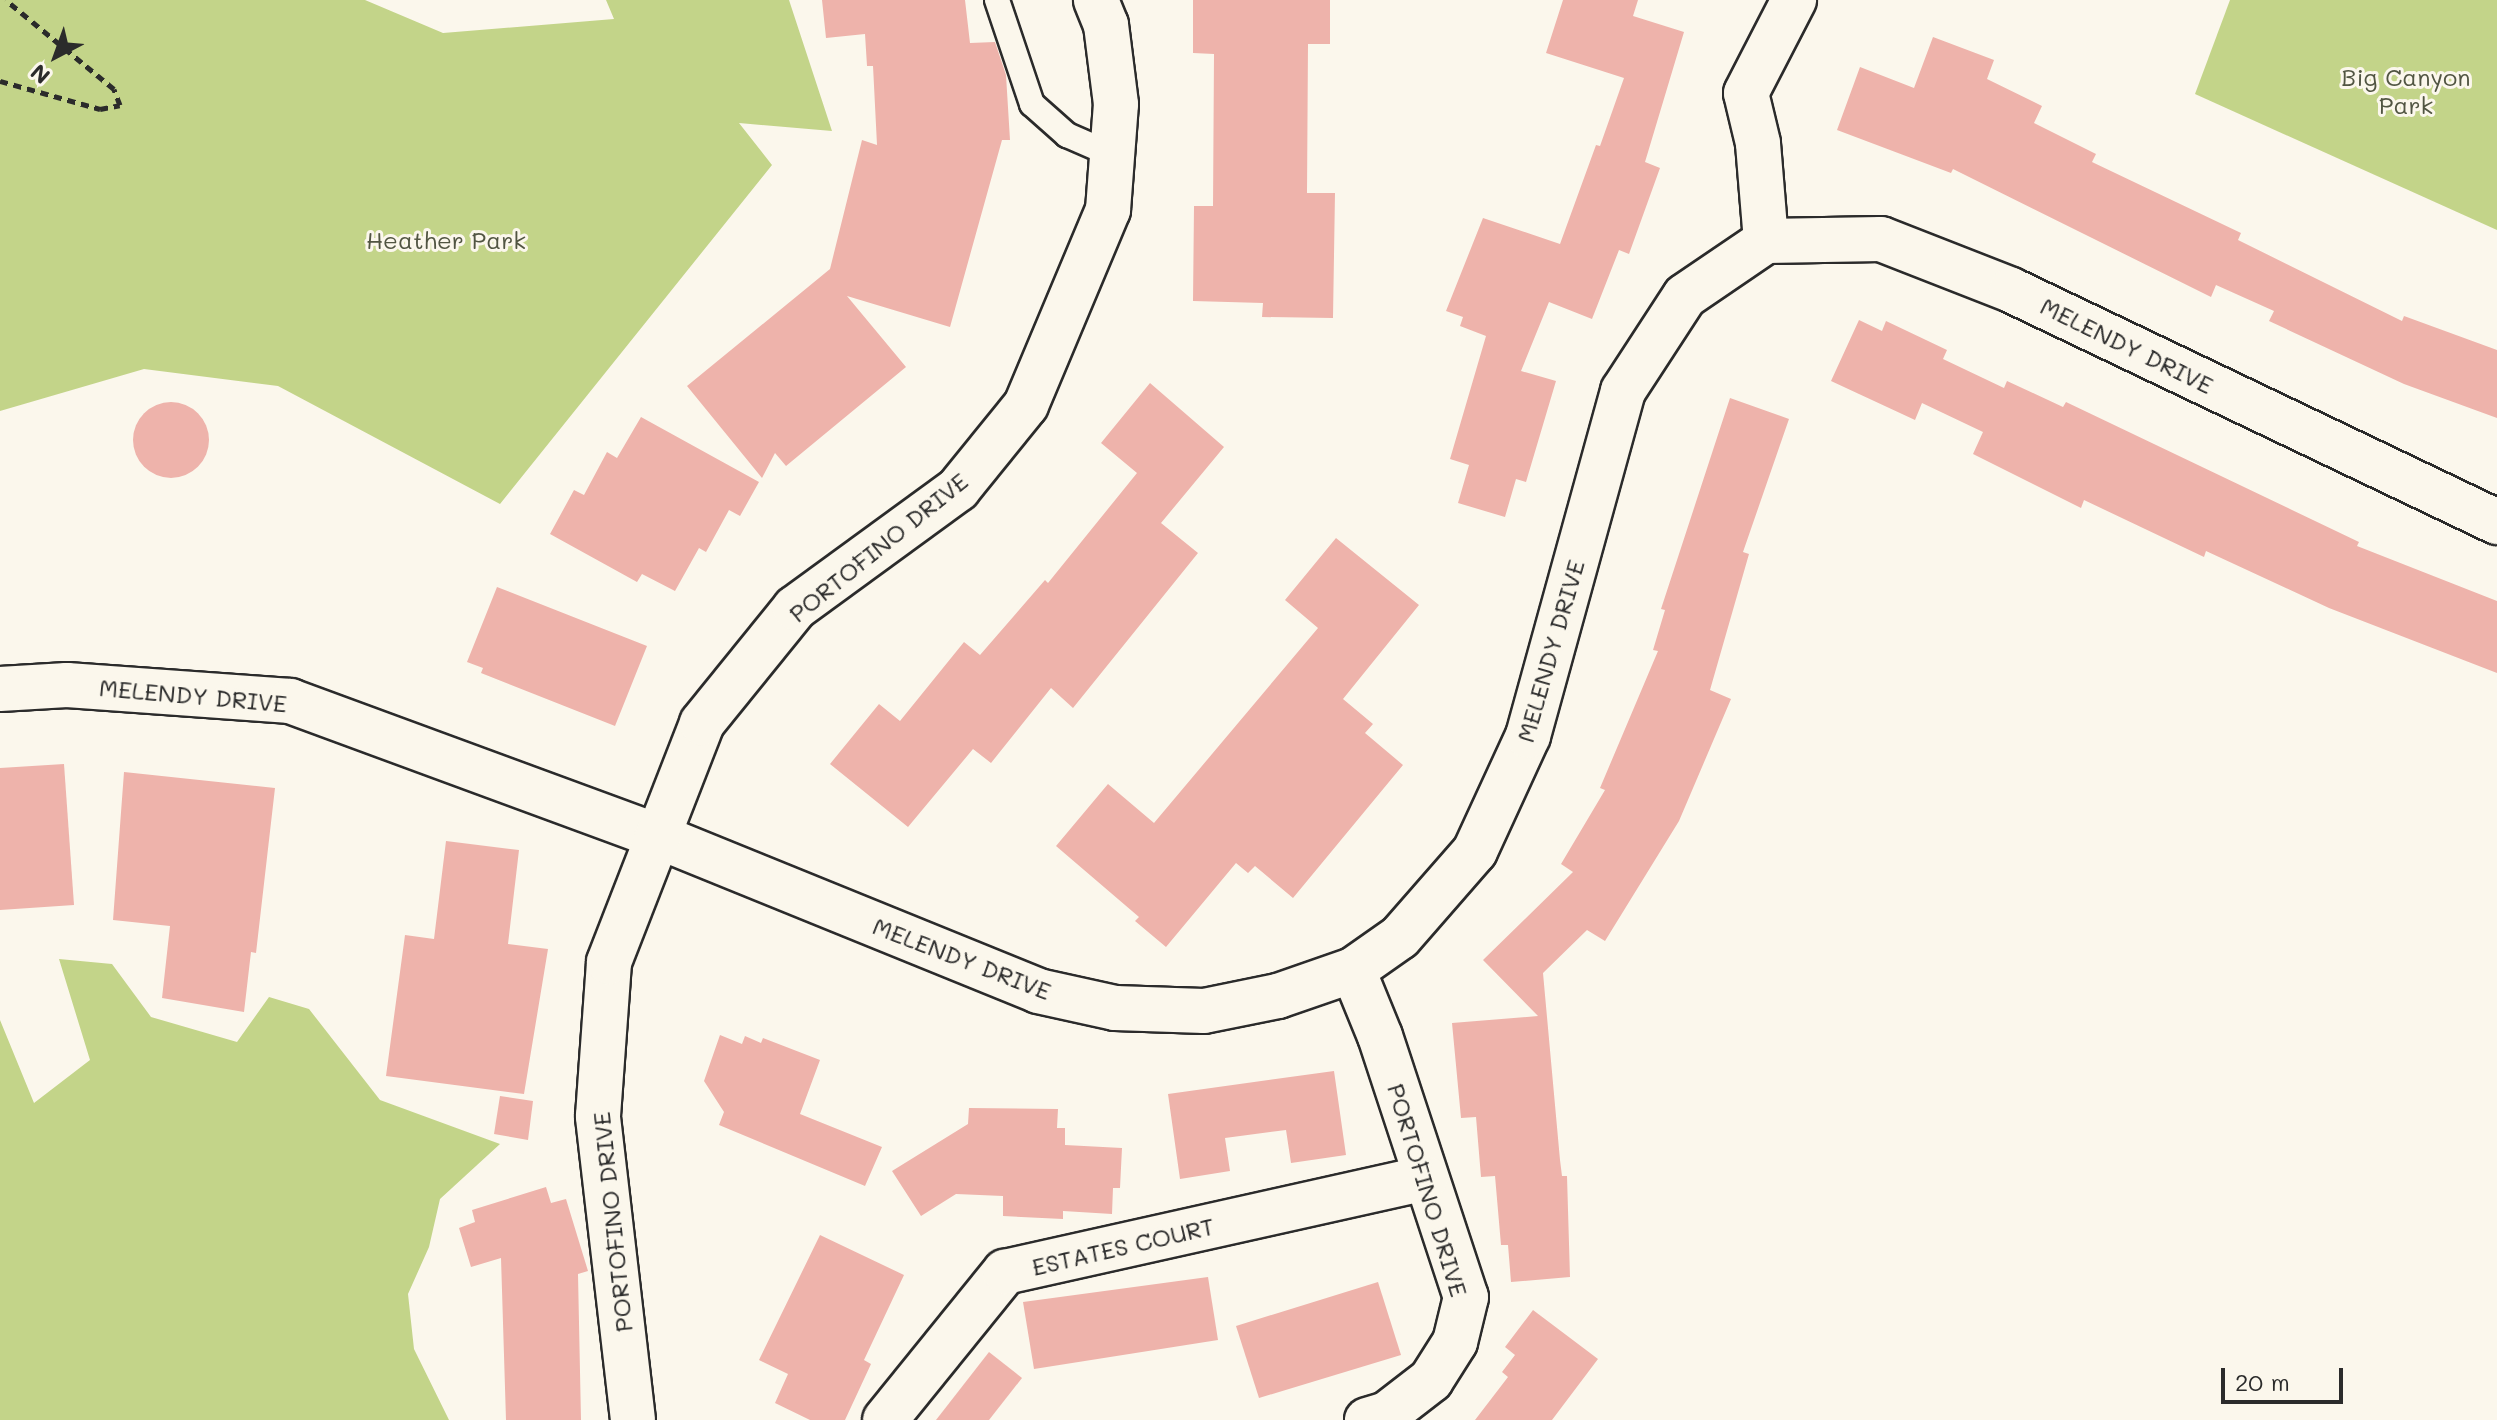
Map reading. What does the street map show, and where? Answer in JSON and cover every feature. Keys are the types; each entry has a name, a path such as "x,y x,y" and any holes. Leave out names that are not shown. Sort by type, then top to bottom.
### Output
{"street":[{"name":"PORTOFINO DRIVE","path":"633,1420 598,1116 609,962 702,723 795,608 958,489 1026,405 1108,210 1115,156 1116,104 1106,25 1096,0"},
{"path":"1766,241 1758,143 1746,93 1794,0"},
{"name":"MELENDY DRIVE","path":"0,689 67,685 290,701 657,836 1038,991 1115,1008 1204,1011 1278,996 1353,970 1400,937 1475,851 1528,736 1623,391 1685,296 1766,241 1881,239 2011,290 2497,522"},
{"name":"PORTOFINO DRIVE","path":"1353,970 1466,1297 1455,1342 1431,1380 1387,1414 1367,1420"},
{"name":"ESTATES COURT","path":"885,1420 1005,1272 1426,1178"}],"lane":[{"path":"997,0 1032,104 1067,135 1115,156"}],"path":[{"path":"0,81 100,109 120,105 114,89 6,0"}],"green space":[{"name":"Heather Park","path":"0,0 365,0 443,33 614,19 606,0 789,0 832,131 739,123 772,165 500,504 278,386 144,369 0,411"},
{"name":"Big Canyon Park","path":"2230,0 2497,0 2497,230 2195,94"},
{"path":"59,959 112,964 151,1017 237,1042 269,997 309,1009 380,1100 500,1144 440,1199 429,1247 408,1294 414,1349 449,1420 0,1420 0,1020 34,1103 90,1060"}],"building":[{"path":"822,0 965,0 970,43 995,42 1006,75 1010,140 1002,140 950,327 847,296 906,367 786,466 775,453 762,478 687,386 830,269 862,140 877,145 873,66 867,66 865,34 826,38"},
{"path":"1193,0 1330,0 1330,44 1308,44 1307,193 1335,193 1333,318 1262,317 1263,303 1193,301 1194,206 1213,206 1214,54 1193,53"},
{"path":"1563,0 1638,0 1633,16 1684,32 1645,162 1660,168 1629,254 1619,250 1592,319 1549,302 1521,371 1556,381 1526,482 1516,479 1505,517 1458,503 1469,465 1450,459 1486,336 1460,326 1463,317 1446,311 1483,218 1560,244 1596,145 1600,146 1624,78 1546,53"},
{"path":"1933,37 1994,60 1987,79 2042,106 2034,123 2096,154 2092,162 2241,233 2238,240 2402,321 2404,316 2497,350 2497,418 2404,384 2269,321 2274,311 2216,285 2211,297 1953,169 1951,173 1837,130 1860,67 1914,88"},
{"path":"1859,320 1882,331 1886,321 1947,350 1943,359 2004,388 2007,381 2063,407 2066,402 2359,542 2357,546 2497,601 2497,673 2329,608 2206,551 2204,557 2084,500 2081,508 1973,454 1983,432 1922,403 1915,420 1831,381"},
{"path":"1150,383 1224,447 1161,523 1198,553 1073,708 1051,688 991,763 973,749 908,827 830,764 879,704 900,721 964,642 980,655 1045,580 1048,583 1137,473 1101,443"},
{"path":"1730,398 1789,419 1743,552 1749,554 1710,690 1731,699 1679,821 1605,941 1587,930 1543,973 1560,1160 1562,1176 1567,1176 1570,1277 1511,1282 1508,1245 1501,1245 1495,1176 1481,1177 1476,1117 1461,1118 1452,1023 1538,1016 1483,960 1573,872 1561,864 1605,790 1600,788 1658,651 1653,650 1665,610 1661,609"},
{"path":"171,402 185,405 198,413 206,426 209,440 206,454 198,467 185,475 171,478 157,475 144,467 136,454 133,440 136,426 144,413 157,405"},
{"path":"641,417 759,482 740,516 729,510 706,552 699,548 675,591 642,574 637,582 550,534 574,490 584,495 607,452 617,458"},
{"path":"1336,538 1419,605 1343,699 1373,724 1365,733 1403,765 1293,898 1255,866 1248,873 1236,863 1166,947 1135,921 1139,917 1056,846 1108,784 1154,823 1318,628 1285,600"},
{"path":"497,587 647,646 615,726 481,673 483,668 467,662"},
{"path":"64,764 74,905 0,910 0,768"},
{"path":"124,772 275,788 256,953 251,952 244,1012 162,998 170,926 113,920"},
{"path":"446,841 519,850 508,944 548,949 524,1094 386,1076 405,935 434,939"},
{"path":"720,1035 742,1044 745,1036 761,1043 763,1038 820,1060 800,1114 882,1147 865,1186 719,1125 724,1112 704,1081"},
{"path":"1334,1071 1346,1155 1291,1163 1286,1130 1225,1138 1230,1171 1180,1179 1168,1094"},
{"path":"500,1096 533,1101 528,1140 494,1134"},
{"path":"969,1108 1058,1109 1057,1128 1065,1128 1065,1145 1122,1148 1120,1188 1113,1188 1112,1214 1063,1211 1063,1219 1003,1216 1003,1196 956,1194 921,1216 892,1171 968,1124"},
{"path":"546,1187 551,1203 566,1199 588,1271 578,1274 581,1420 506,1420 501,1258 471,1267 459,1228 475,1222 472,1210"},
{"path":"820,1235 904,1275 864,1360 871,1364 845,1420 810,1420 775,1403 788,1374 759,1360"},
{"path":"1208,1277 1218,1340 1034,1369 1023,1302"},
{"path":"1378,1282 1401,1355 1259,1398 1236,1326"},
{"path":"1533,1310 1598,1359 1552,1420 1475,1420 1508,1377 1502,1372 1515,1355 1505,1347"},
{"path":"989,1352 1022,1378 989,1420 936,1420"}]}
